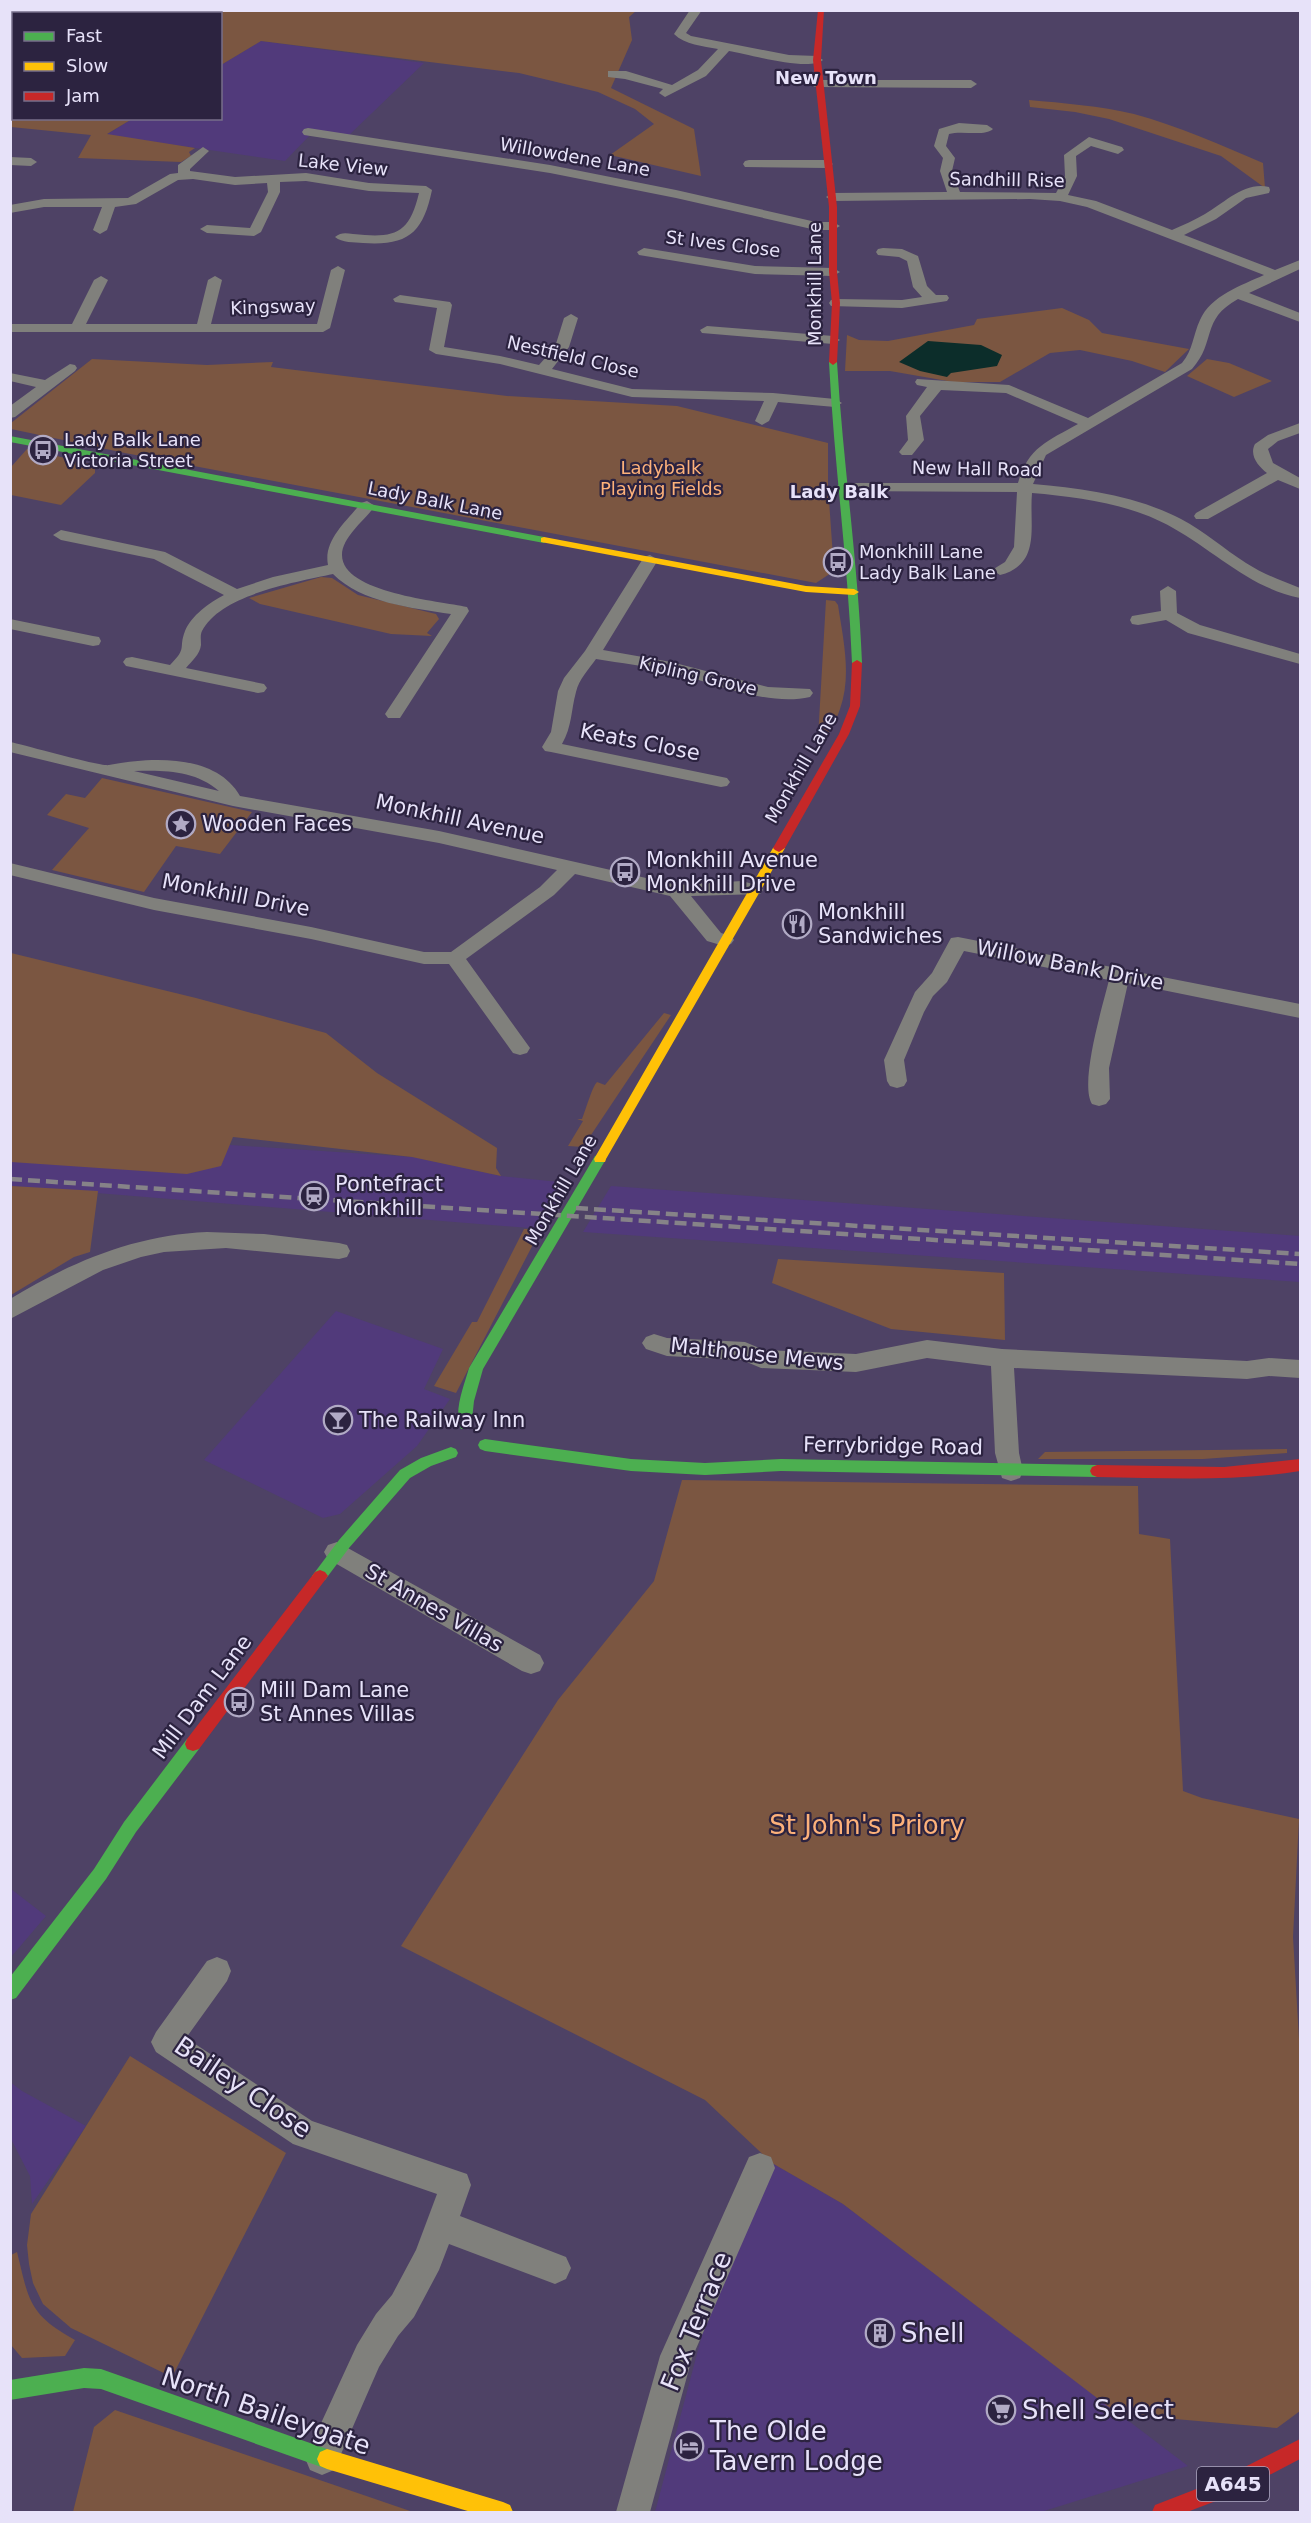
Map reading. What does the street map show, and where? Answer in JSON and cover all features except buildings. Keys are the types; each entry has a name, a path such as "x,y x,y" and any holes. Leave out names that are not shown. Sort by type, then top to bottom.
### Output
{"main road":[{"name":"Monkhill Lane","path":"467,1440 467,1397 476,1368 539,1265 850,720 857,693 854,592 835,403 832,340 836,303 833,272 832,197 818,84 817,60 821,11"},
{"name":"Lady Balk Lane","path":"10,439 806,589 854,592"},
{"name":"Ferrybridge Road","path":"467,1440 631,1465 705,1469 781,1465 1011,1471 1234,1473 1266,1471 1300,1465"},
{"name":"Mill Dam Lane","path":"10,1992 100,1874 130,1827 337,1552 405,1474 467,1440"},
{"name":"North Baileygate","path":"10,2390 84,2378 101,2379 322,2458 503,2512"},
{"name":"A645","path":"1162,2512 1222,2489 1300,2449"}],"street":[{"path":"697,10 684,25 680,34 693,41 789,59 817,60"},
{"path":"612,74 626,75 669,91 702,73 727,46"},
{"path":"818,84 953,81 970,84"},
{"path":"955,197 946,171 949,158 940,146 943,132 959,127 987,129"},
{"name":"Willowdene Lane","path":"308,132 550,169 676,194 816,226 833,226"},
{"path":"1060,197 1071,176 1070,155 1076,150 1089,141 1118,150"},
{"path":"185,175 183,168 203,151"},
{"path":"10,161 31,162"},
{"path":"749,164 827,164"},
{"name":"Lake View","path":"10,209 44,203 110,204 131,201 175,177 185,175 235,181 306,177 369,187 426,190 424,201 414,223 400,237 388,241 342,237"},
{"path":"207,229 254,232 274,192 273,178"},
{"path":"1173,235 1211,216 1242,195 1264,190"},
{"name":"Sandhill Rise","path":"832,197 1030,195 1060,197 1090,204 1276,275"},
{"path":"100,230 110,204"},
{"name":"St Ives Close","path":"644,252 755,270 833,272"},
{"path":"836,303 902,304 937,299 920,287 913,259 902,253 883,252"},
{"path":"1000,570 1012,566 1022,551 1025,486 1033,463 1041,452 1187,366 1198,354 1209,314 1221,303 1276,275 1298,257"},
{"name":"Kingsway","path":"10,328 323,328 338,270"},
{"path":"76,329 101,280"},
{"name":"Kingsway","path":"203,328 215,280"},
{"path":"1238,294 1300,317"},
{"name":"Nestfield Close","path":"400,299 445,305 436,350 500,360 632,393 773,397 835,403"},
{"path":"542,370 562,351 567,342 571,318"},
{"path":"707,330 832,340"},
{"path":"10,414 70,368"},
{"path":"10,377 48,385"},
{"path":"922,381 1009,389 1090,424"},
{"path":"908,452 916,440 915,411 938,384"},
{"path":"762,421 773,397"},
{"path":"1300,428 1273,438 1260,447 1262,461 1278,473 1300,484"},
{"path":"1202,516 1278,473"},
{"name":"New Hall Road","path":"844,488 1025,486 1082,495 1151,512 1189,529 1242,568 1270,583 1300,593"},
{"path":"367,506 338,544 334,561 336,568 360,587 383,596 461,611 394,714"},
{"path":"48,547 76,520"},
{"path":"61,535 159,555 236,595"},
{"path":"592,653 650,560"},
{"path":"173,671 191,650 191,634 196,627 222,603 236,595 336,568"},
{"path":"1168,591 1169,615"},
{"path":"1138,620 1169,615 1194,629 1300,659"},
{"path":"10,624 93,641"},
{"name":"Kipling Grove","path":"592,653 671,667 717,681 768,692 804,693"},
{"name":"Keats Close","path":"592,653 573,678 567,691 560,732 551,747 721,782"},
{"path":"132,662 258,688"},
{"name":"Monkhill Avenue","path":"10,747 97,770 233,800 507,851 569,868 677,891 742,887 753,890"},
{"path":"520,1048 455,958 547,891 569,868"},
{"name":"Monkhill Drive","path":"10,869 154,904 311,933 424,958 455,958"},
{"path":"677,891 714,937 724,940"},
{"name":"Willow Bank Drive","path":"897,1082 894,1060 915,1012 925,992 940,977 958,943 1300,1011"},
{"path":"1099,1099 1099,1068 1120,974"},
{"path":"10,1310 84,1269 119,1255 158,1246 188,1241 236,1240 339,1251"},
{"name":"Malthouse Mews","path":"654,1342 667,1347 745,1351 760,1359 819,1362 856,1363 927,1349 1002,1358 1246,1371 1269,1367 1300,1369"},
{"path":"1002,1358 1007,1453 1011,1471"},
{"name":"St Annes Villas","path":"337,1552 531,1664"},
{"name":"Bailey Close","path":"217,1971 166,2042 304,2133 456,2185 428,2259 403,2306 387,2325 368,2356 322,2458"},
{"name":"Fox Terrace","path":"633,2512 676,2356 760,2168"},
{"path":"441,2225 555,2268"}],"shaded area":[{"path":"261,41 424,63 346,138 311,134 285,161 106,135 130,120 222,120 222,64"},
{"path":"928,341 981,345 1002,355 997,366 951,373 947,377 920,371 899,362"},
{"path":"10,1125 230,1145 413,1157 501,1176 569,1183 541,1229 11,1186"},
{"path":"611,1186 1300,1236 1300,1282 583,1232"},
{"path":"336,1311 443,1349 424,1389 450,1399 417,1446 340,1514 323,1518 204,1460"},
{"path":"11,1889 46,1916 11,1957"},
{"path":"10,2082 86,2126 32,2204 30,2176 11,2139"},
{"path":"772,2163 843,2204 1188,2466 1041,2512 655,2512 706,2320"}],"green space":[{"path":"11,11 636,11 629,17 632,40 611,88 694,129 701,176 610,155 654,124 635,109 598,92 519,73 261,41 222,64 222,12 12,12 12,120 130,120 107,134 195,148 189,152 191,156 181,162 78,158 91,135 11,127"},
{"path":"1029,100 1121,111 1183,130 1263,163 1265,188 1221,156 1109,119 1075,112 1030,107"},
{"path":"1062,308 1089,320 1102,333 1189,349 1165,372 1132,361 1080,350 1050,353 1000,382 953,382 890,371 845,371 847,335 859,340 888,341 974,325 977,319"},
{"name":"Ladybalk Playing Fields","path":"92,359 207,365 273,362 271,367 507,396 677,406 828,443 828,486 834,571 816,583 125,453 11,429 11,423"},
{"path":"1207,359 1229,363 1272,381 1234,397 1187,376"},
{"path":"27,449 95,465 95,473 61,505 11,495 11,467"},
{"path":"321,577 332,578 358,595 436,614 439,619 427,633 432,636 391,634 260,604 249,598"},
{"path":"826,600 835,601 838,605 846,670 844,696 838,714 820,747 818,738"},
{"path":"102,778 252,812 220,854 176,846 144,892 52,870 89,828 47,815 66,794 85,798"},
{"path":"11,953 196,998 326,1033 377,1073 497,1148 496,1168 501,1176 412,1157 233,1137 221,1166 187,1174 11,1162"},
{"path":"664,1013 671,1015 583,1147 568,1146 583,1121 577,1119 582,1119 597,1082 605,1085"},
{"path":"11,1186 98,1191 90,1252 74,1257 11,1295"},
{"path":"524,1229 541,1229 456,1393 434,1386 472,1322 477,1322"},
{"path":"778,1259 1004,1273 1005,1340 891,1329 772,1283"},
{"path":"1287,1449 1287,1453 1203,1459 1038,1459 1045,1452"},
{"name":"St John's Priory","path":"682,1480 1138,1486 1139,1534 1170,1539 1183,1791 1202,1798 1299,1819 1293,1937 1300,2056 1300,2411 1277,2428 1118,2414 843,2204 772,2163 705,2100 401,1946 558,1700 654,1581"},
{"path":"130,2056 286,2153 172,2377 71,2328 43,2304 33,2283 29,2264 27,2245 31,2214"},
{"path":"17,2252 28,2294 33,2304 48,2322 75,2340 65,2356 22,2358 11,2345 11,2255"},
{"path":"115,2410 413,2512 73,2512 94,2427"}],"railway":[{"path":"10,1179 1300,1264"},
{"path":"576,1208 1300,1254"}],"traffic: fast":[{"path":"833,362 838,449 854,592 857,663"},
{"path":"10,439 544,540"},
{"path":"466,1425 467,1401 476,1368 600,1159"},
{"path":"485,1445 631,1465 705,1469 781,1465 1097,1471"},
{"path":"320,1576 344,1544 405,1474 426,1462 451,1453"},
{"path":"10,1992 100,1874 130,1827 193,1744"},
{"path":"10,2390 84,2378 101,2379 327,2459"}],"traffic: slow":[{"path":"544,540 806,589 854,592"},
{"path":"600,1159 779,848"},
{"path":"327,2459 503,2512"}],"traffic: jam":[{"path":"821,10 817,60 833,207 833,272 836,303 833,362"},
{"path":"779,848 844,734 855,706 857,663"},
{"path":"1097,1471 1224,1472 1300,1465"},
{"path":"193,1744 320,1576"},
{"path":"1162,2512 1222,2489 1300,2449"}],"place":[{"name":"Lady Balk Lane Victoria Street","path":"43,450"},
{"name":"Monkhill Lane Lady Balk Lane","path":"838,562"},
{"name":"Wooden Faces","path":"181,824"},
{"name":"Monkhill Avenue Monkhill Drive","path":"625,872"},
{"name":"Monkhill Sandwiches","path":"797,924"},
{"name":"Pontefract Monkhill","path":"314,1196"},
{"name":"The Railway Inn","path":"338,1420"},
{"name":"Mill Dam Lane St Annes Villas","path":"239,1702"},
{"name":"Shell","path":"880,2333"},
{"name":"Shell Select","path":"1001,2410"},
{"name":"The Olde Tavern Lodge","path":"689,2446"}],"district":[{"name":"New Town","path":"826,78"},
{"name":"Lady Balk","path":"839,492"}]}
